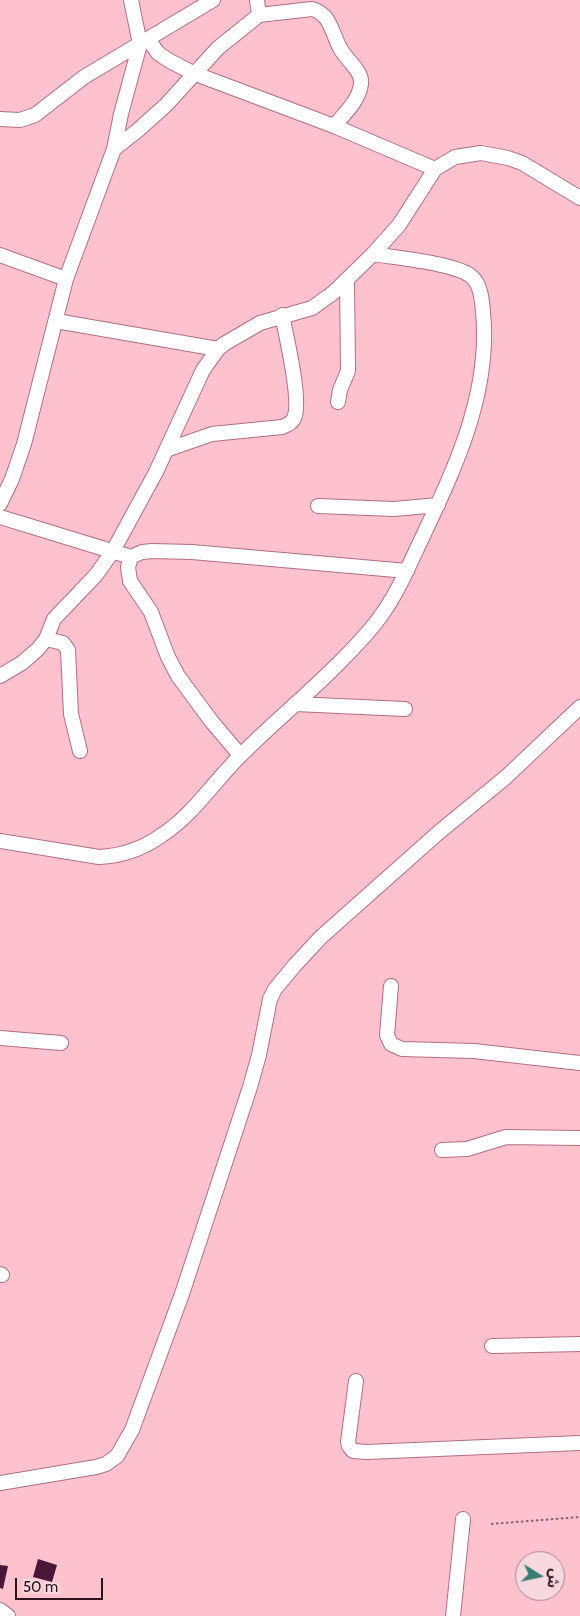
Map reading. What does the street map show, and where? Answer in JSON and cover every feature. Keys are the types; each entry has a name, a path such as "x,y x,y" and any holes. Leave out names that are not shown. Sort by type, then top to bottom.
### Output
{"street":[{"path":"131,0 144,42 168,60 193,73 334,126 435,170"},
{"path":"0,119 20,120 35,115 84,77 213,0"},
{"path":"258,0 260,15"},
{"path":"114,150 166,105 193,73 218,48 260,15 312,9 324,16 341,50 361,78 356,98 334,126"},
{"path":"0,504 12,479 24,444 66,279 114,150 121,114 144,42"},
{"path":"0,676 32,656 46,639 54,619 96,575 113,551 156,472 194,387 209,359 218,349 260,323 318,305 347,280 399,225 435,170 455,157 481,153 494,155 522,163 580,198"},
{"path":"0,841 99,857 116,856 131,852 160,838 180,822 240,755 370,632 390,604 438,506 462,450 478,389 484,324 481,296 475,281 463,271 373,254"},
{"path":"0,255 66,279"},
{"path":"338,402 340,390 348,371 347,280"},
{"path":"166,450 212,434 282,427 294,419 296,406 294,378 282,315"},
{"path":"56,322 218,349"},
{"path":"318,506 394,509 438,506"},
{"path":"0,517 130,557 142,552 152,551 192,552 407,571"},
{"path":"130,557 128,567 130,581 151,612 168,657 178,676 212,722 240,755"},
{"path":"46,639 63,643 68,650 71,714 80,751"},
{"path":"295,704 405,709"},
{"path":"0,1483 96,1467 106,1464 117,1456 132,1430 182,1294 232,1136 250,1087 268,1007 275,989 321,937 438,833 512,771 580,707"},
{"path":"391,986 387,1035 391,1044 402,1049 474,1051 580,1063"},
{"path":"0,1038 60,1043"},
{"path":"442,1150 467,1149 506,1137 580,1138"},
{"path":"492,1346 580,1344"},
{"path":"356,1381 348,1442 353,1451 386,1452 580,1443"},
{"path":"453,1616 463,1519"},
{"path":"0,1610 8,1616"}],"path":[{"path":"491,1524 580,1517"}],"building":[{"path":"38,1559 57,1565 52,1582 33,1577"},
{"path":"0,1565 8,1566 3,1589 0,1588"}]}
